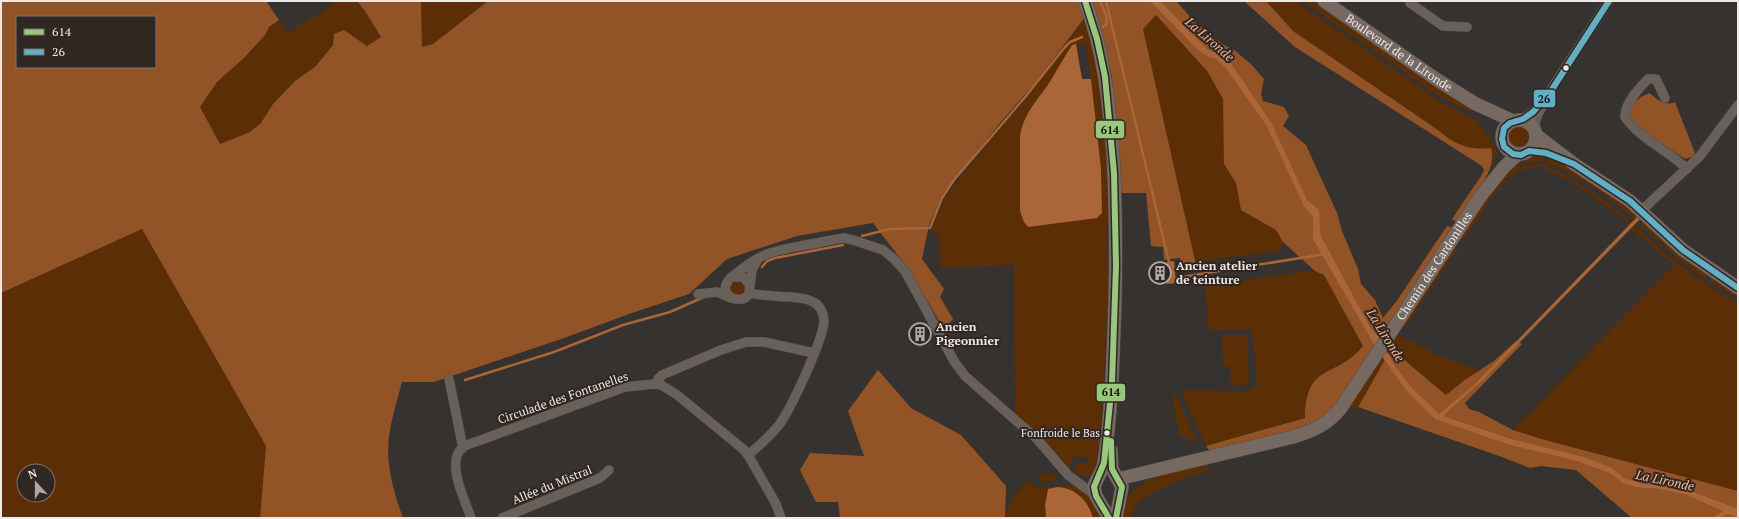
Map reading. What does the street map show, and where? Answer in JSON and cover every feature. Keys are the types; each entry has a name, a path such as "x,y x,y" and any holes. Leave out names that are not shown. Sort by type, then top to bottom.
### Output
{"street":[{"path":"1085,1 1098,41 1104,69 1110,110 1114,183 1116,253 1114,357 1110,414 1104,462 1094,487 1096,497 1109,518"},
{"name":"Boulevard de la Lironde","path":"1324,1 1436,79 1474,103 1517,121"},
{"path":"1410,1 1410,3 1443,26 1467,27"},
{"path":"1523,153 1534,146 1537,116 1551,91 1610,1"},
{"path":"1666,98 1656,78 1648,79 1624,111 1625,117 1653,144 1687,169"},
{"path":"1551,91 1533,112 1504,128 1503,143 1510,152 1546,153 1574,164"},
{"name":"Boulevard de la Lironde","path":"1474,103 1496,126 1503,143"},
{"path":"1641,211 1700,156 1734,118 1738,105"},
{"path":"1517,121 1526,122 1535,132 1574,164 1630,201 1683,250 1738,288"},
{"name":"Chemin des Cardonilles","path":"1480,197 1503,143"},
{"name":"Chemin des Cardonilles","path":"1180,465 1286,439 1312,431 1330,420 1341,408 1480,197 1504,167 1523,153"},
{"path":"761,256 753,267 750,289 742,299 732,298 723,293 717,292 698,294 731,278 761,256 781,248 844,238 853,240 889,254 905,271 954,361 965,376 1037,439 1068,475 1096,497 1107,503 1116,500 1121,494 1146,478 1180,465"},
{"path":"731,278 743,277 747,280 750,289 762,296 806,300 815,303 822,311 824,320 814,353 788,412 774,431 748,455"},
{"path":"731,278 726,290 732,298"},
{"path":"781,518 776,504 748,455 739,445 681,398 661,385 658,379 662,375 727,348 746,342 764,342 814,353"},
{"path":"449,379 463,448 456,460 455,470 471,518"},
{"name":"Circulade des Fontanelles","path":"463,448 625,387 650,384 661,385"},
{"path":"1110,414 1112,469 1122,487 1116,518"},
{"path":"1077,481 1098,478 1108,474 1117,478 1180,465"},
{"name":"Allée du Mistral","path":"502,518 600,478 609,470"}],"shaded area":[{"path":"1,1 266,1 279,20 269,27 265,35 244,58 217,82 200,107 220,144 250,132 261,123 273,104 295,81 315,67 333,45 334,34 344,30 367,46 381,37 357,1 421,1 422,47 433,44 488,1 1080,1 1085,17 1037,81 1000,123 942,195 929,225 922,259 944,289 940,297 953,319 944,329 907,267 873,223 797,236 727,259 689,294 434,382 402,382 391,423 388,454 396,498 403,518 260,518 266,446 142,229 1,293"},
{"path":"338,1 357,1 381,37 367,46 344,30 315,67 295,81 273,104 261,123 250,132 220,144 200,107 217,82 244,58 265,35 269,27 279,20 288,33"},
{"path":"421,1 488,1 433,44 422,47"},
{"path":"1090,1 1176,1 1194,21 1222,44 1234,50 1251,64 1264,79 1261,94 1263,101 1284,107 1289,116 1283,126 1306,145 1337,213 1342,231 1358,269 1361,284 1375,300 1383,318 1396,302 1447,226 1454,228 1418,283 1387,325 1381,338 1322,424 1213,455 1206,446 1305,418 1307,400 1311,387 1316,379 1353,357 1363,346 1324,275 1315,271 1283,242 1276,230 1241,210 1236,183 1224,164 1223,99 1207,71 1156,15 1143,29 1196,265 1181,268 1180,258 1164,260 1163,247 1151,246 1146,193 1118,193 1112,77 1104,42"},
{"path":"1150,1 1160,1 1208,50 1221,54 1230,62 1272,124 1307,200 1319,210 1320,231 1322,238 1370,327 1379,338 1395,366 1412,388 1439,414 1475,384 1639,215 1641,218 1484,379 1443,416 1511,439 1584,457 1612,468 1624,478 1643,484 1654,483 1688,490 1738,509 1738,517 1727,514 1720,518 1712,518 1723,511 1685,494 1654,488 1641,488 1623,483 1610,473 1577,461 1510,445 1435,419 1406,390 1378,351 1313,239 1313,217 1304,206 1266,125 1225,67 1216,59 1199,51"},
{"path":"1244,1 1266,1 1293,31 1454,142 1467,147 1482,149 1491,148 1491,166 1487,176 1456,222 1452,219 1481,176 1484,170 1482,166 1295,47"},
{"path":"1266,1 1295,1 1444,104 1476,120 1489,137 1498,154 1491,169 1493,153 1491,149 1474,149 1454,142 1293,31"},
{"path":"1302,1 1313,1 1377,46 1475,110 1474,113 1456,106 1436,94"},
{"path":"1156,15 1207,71 1223,99 1239,167 1283,242 1280,251 1183,263 1140,17"},
{"path":"1085,17 1096,62 1100,89 1108,181 1108,292 1098,467 1094,474 1086,476 1073,473 1077,463 1088,463 1089,457 1075,456 1068,469 1043,439 1015,416 1014,265 941,268 938,235 931,230 946,196 1001,127 1018,109 1069,44 1066,44","holes":["1086,43 1091,79 1084,80 1081,75 1077,45"]},
{"path":"1076,44 1082,79 1091,79 1101,169 1102,213 1097,218 1028,227 1024,222 1020,211 1020,137 1022,128 1028,113 1051,80 1072,45"},
{"path":"1649,93 1664,103 1668,104 1675,102 1695,153 1692,157 1685,159 1647,134 1629,118 1632,105 1641,97"},
{"path":"1519,125 1524,126 1530,132 1530,142 1524,148 1519,149 1514,148 1508,142 1507,137 1508,132 1514,126"},
{"path":"1531,154 1543,155 1542,161 1516,163 1517,158"},
{"path":"1547,156 1558,160 1627,205 1643,219 1639,224 1618,205 1595,188 1571,174 1545,162"},
{"path":"1538,164 1544,165 1574,180 1608,203 1665,254 1713,289 1738,304 1738,491 1545,440 1513,430 1673,266 1681,271 1633,231 1622,217 1570,181 1541,167 1525,169 1510,176 1494,195 1463,241 1458,237 1511,166 1516,167"},
{"path":"1646,221 1708,274 1705,279 1678,259 1641,226"},
{"path":"142,229 266,446 260,518 1,518 1,293"},
{"path":"1453,246 1458,248 1405,329 1400,325"},
{"path":"1174,261 1176,283 1167,284 1167,262"},
{"path":"1315,271 1324,275 1363,346 1355,356 1323,373 1305,406 1305,418 1206,446 1184,399 1183,391 1247,391 1255,386 1257,371 1251,330 1209,330 1205,286"},
{"path":"1712,276 1738,293 1738,299 1709,281"},
{"path":"738,280 745,285 746,288 741,295 738,296 731,291 730,288 735,281"},
{"path":"1396,334 1442,357 1479,370 1446,395 1391,350 1355,411 1348,403"},
{"path":"1222,335 1247,335 1249,381 1246,385 1231,385 1230,366 1223,366"},
{"path":"1516,341 1522,344 1465,403 1469,409 1479,412 1513,430 1545,440 1738,491 1738,518 1632,518 1576,470 1541,466 1530,468 1358,407 1391,349 1446,395 1466,379 1494,361"},
{"path":"878,370 911,408 961,435 1006,486 1005,518 840,518 838,502 816,502 800,470 810,453 864,456 848,411"},
{"path":"1177,396 1198,444 1179,434 1172,397"},
{"path":"1207,463 1209,467 1207,471 1181,480 1150,494 1138,503 1134,510 1133,518 1121,518 1124,506 1131,493 1146,483 1145,481 1170,472"},
{"path":"1047,473 1057,476 1056,480 1045,482 1039,481 1037,478 1042,474"},
{"path":"1029,480 1036,487 1040,488 1072,485 1077,487 1090,498 1104,518 1002,518 1014,496"},
{"path":"1058,487 1070,490 1080,496 1088,506 1093,518 1046,518 1045,505 1048,489"}],"waterway":[{"path":"1100,1 1106,15 1107,24 1103,27"},
{"path":"1106,1 1169,262"},
{"path":"862,236 890,229 930,228 942,198 954,180 1026,96 1065,47 1070,42 1082,37"},
{"path":"762,267 767,261 775,258 843,245"},
{"path":"1176,278 1325,254"},
{"path":"465,380 554,352 623,325 670,312 704,297"}],"transit line":[{"name":"614","path":"1085,1 1097,39 1105,77 1114,173 1116,266 1112,383 1104,463 1094,487 1096,496 1109,518"},
{"name":"26","path":"1609,1 1551,91 1533,112 1523,119 1510,123 1504,128 1502,139 1504,147 1513,154 1521,155 1529,151 1546,153 1574,164 1630,201 1683,250 1738,288"},
{"name":"614","path":"1111,441 1112,469 1122,487 1116,518"}],"place":[{"name":"Ancien atelier de teinture","path":"1160,273"},
{"name":"Ancien Pigeonnier","path":"920,334"},
{"name":"Fonfroide le Bas","path":"1107,433"}],"water label":[{"name":"La Lironde","path":"1210,39"},
{"name":"La Lironde","path":"1386,335"},
{"name":"La Lironde","path":"1665,480"}]}
